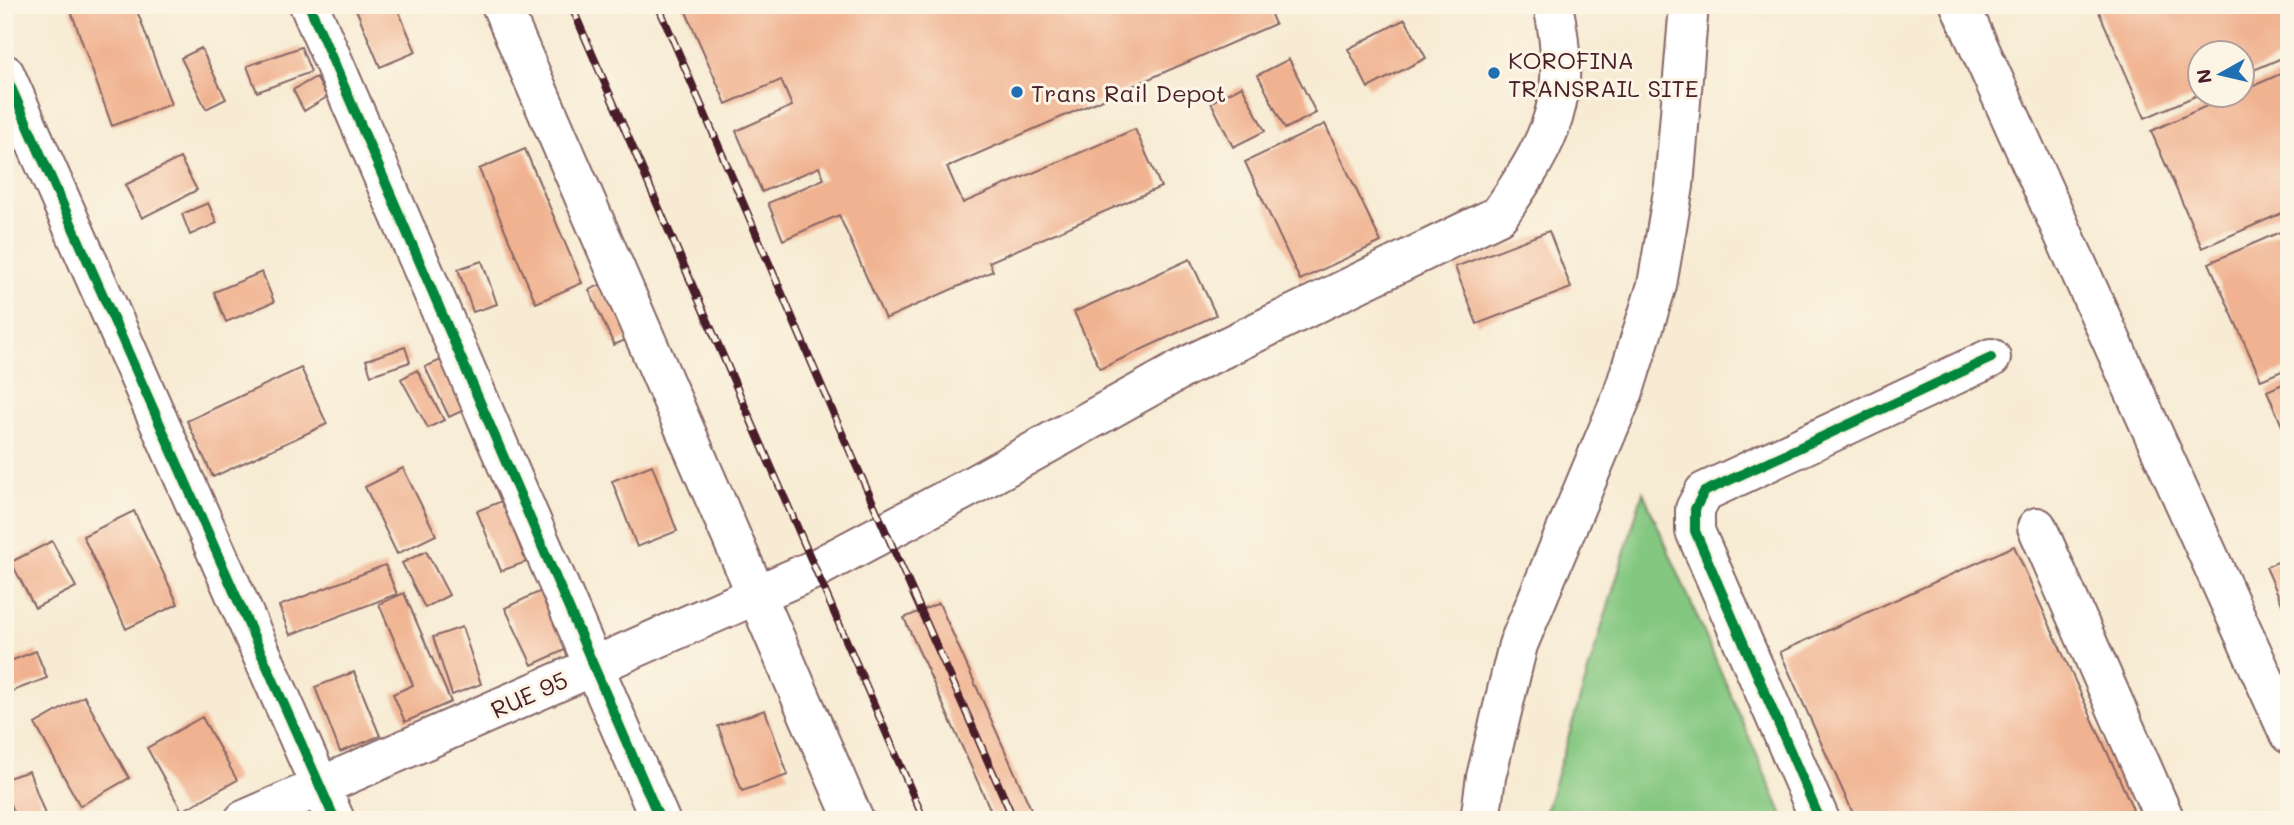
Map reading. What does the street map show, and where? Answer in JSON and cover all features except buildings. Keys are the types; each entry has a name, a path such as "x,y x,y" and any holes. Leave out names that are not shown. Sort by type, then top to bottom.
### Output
{"street":[{"path":"309,5 660,820"},
{"path":"501,5 854,820"},
{"name":"RUE 95","path":"244,820 327,803 594,666 815,569 1191,364 1499,215 1529,172 1560,95 1562,47 1553,5"},
{"path":"1480,820 1486,777 1518,645 1623,394 1657,285 1674,186 1689,5"},
{"path":"1960,5 2289,734"},
{"path":"5,74 327,803"},
{"path":"1820,820 1695,531 1695,509 1704,492 1991,358"},
{"path":"2037,527 2165,820"}],"green space":[{"path":"1643,492 1785,820 1543,820"}],"railway":[{"path":"571,5 924,820"},
{"path":"658,5 841,431 1014,820"}],"cycle path":[{"path":"309,5 660,820"},
{"path":"5,74 335,820"},
{"path":"1820,820 1695,531 1695,509 1704,492 1991,358"}],"place":[{"name":"KOROFINA TRANSRAIL SITE","path":"1494,73"},
{"name":"Trans Rail Depot","path":"1017,92"}]}
